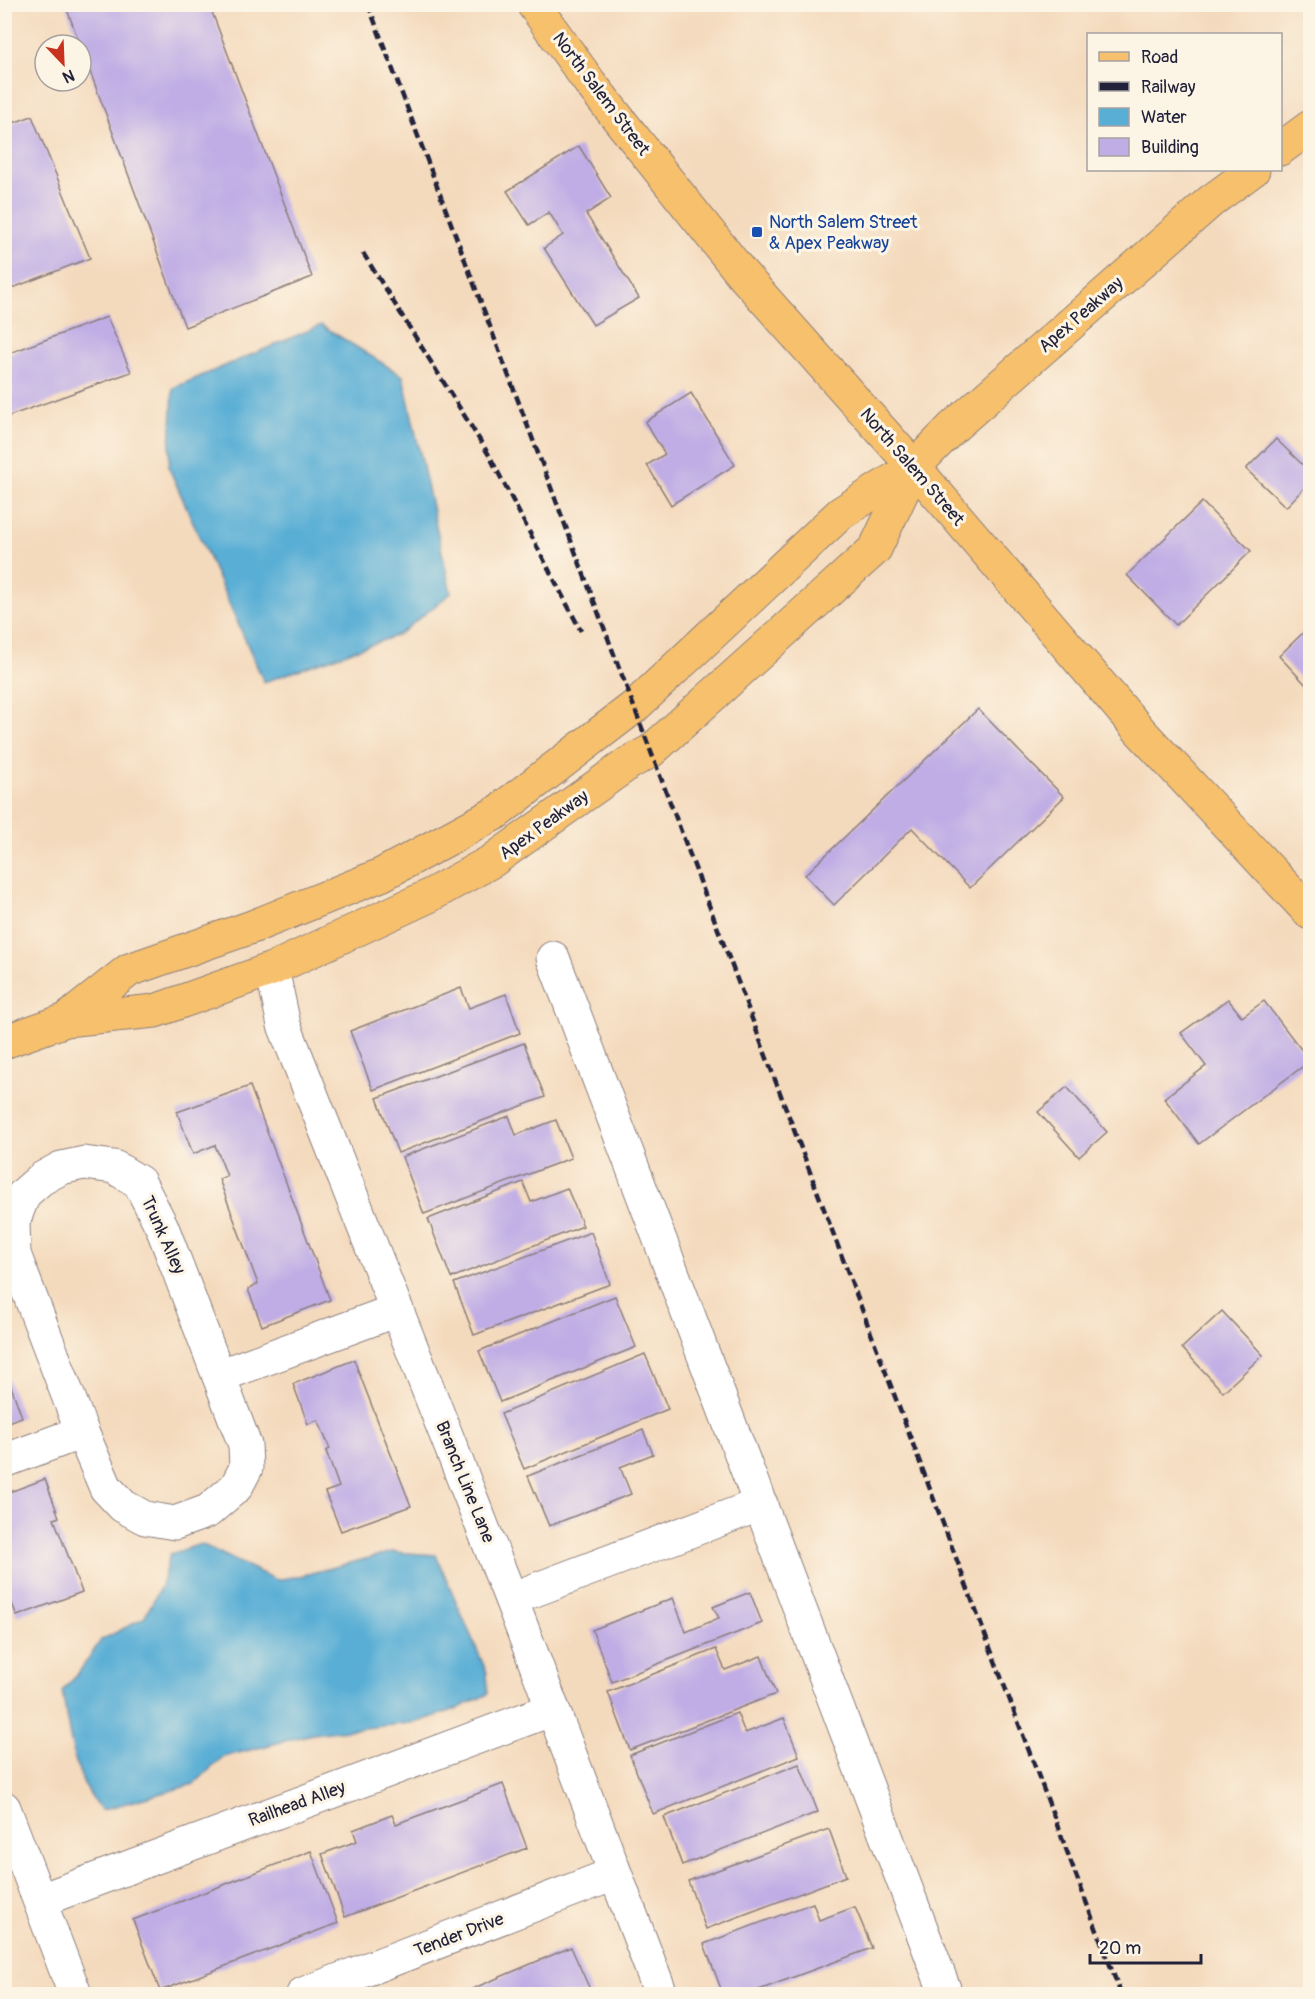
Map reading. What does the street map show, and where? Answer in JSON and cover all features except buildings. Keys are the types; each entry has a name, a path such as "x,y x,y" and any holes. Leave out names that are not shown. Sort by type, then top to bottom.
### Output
{"main road":[{"name":"North Salem Street","path":"533,4 590,83 742,274 914,467 1141,732 1311,913"},
{"path":"1282,148 1311,127"},
{"name":"Apex Peakway","path":"66,1020 129,970 252,927 381,875 496,813 634,706 841,513 914,467 952,428 1211,201 1252,171"},
{"name":"Apex Peakway","path":"4,1042 66,1020 155,1011 272,969 429,896 492,861 629,763 651,751 875,549 914,467"}],"street":[{"path":"553,958 946,1995"},
{"name":"Branch Line Lane","path":"272,969 284,1024 511,1599 661,1995"},
{"name":"Trunk Alley","path":"84,1163 114,1167 139,1182 162,1227 245,1445 246,1468 236,1487 208,1511 175,1523 145,1518 123,1506 106,1488 82,1432 14,1254 13,1222 24,1194 41,1179 61,1168 84,1163"},
{"path":"219,1376 397,1310"},
{"path":"4,1461 82,1432"},
{"path":"511,1599 761,1504"},
{"name":"Railhead Alley","path":"40,1900 553,1709"},
{"path":"4,1808 75,1995"},
{"name":"Tender Drive","path":"303,1995 367,1983 614,1874"}],"water":[{"path":"321,325 403,376 451,593 398,635 264,682 169,468 173,388"},
{"path":"201,1544 276,1580 392,1552 436,1555 487,1673 488,1694 459,1708 418,1722 312,1734 223,1757 194,1784 102,1810 84,1785 78,1770 62,1691 77,1675 101,1640 144,1618 161,1586 170,1554"}],"railway":[{"path":"368,4 1121,1994"},
{"path":"363,253 489,455 581,631"}],"place":[{"name":"North Salem Street & Apex Peakway","path":"757,232"}]}
